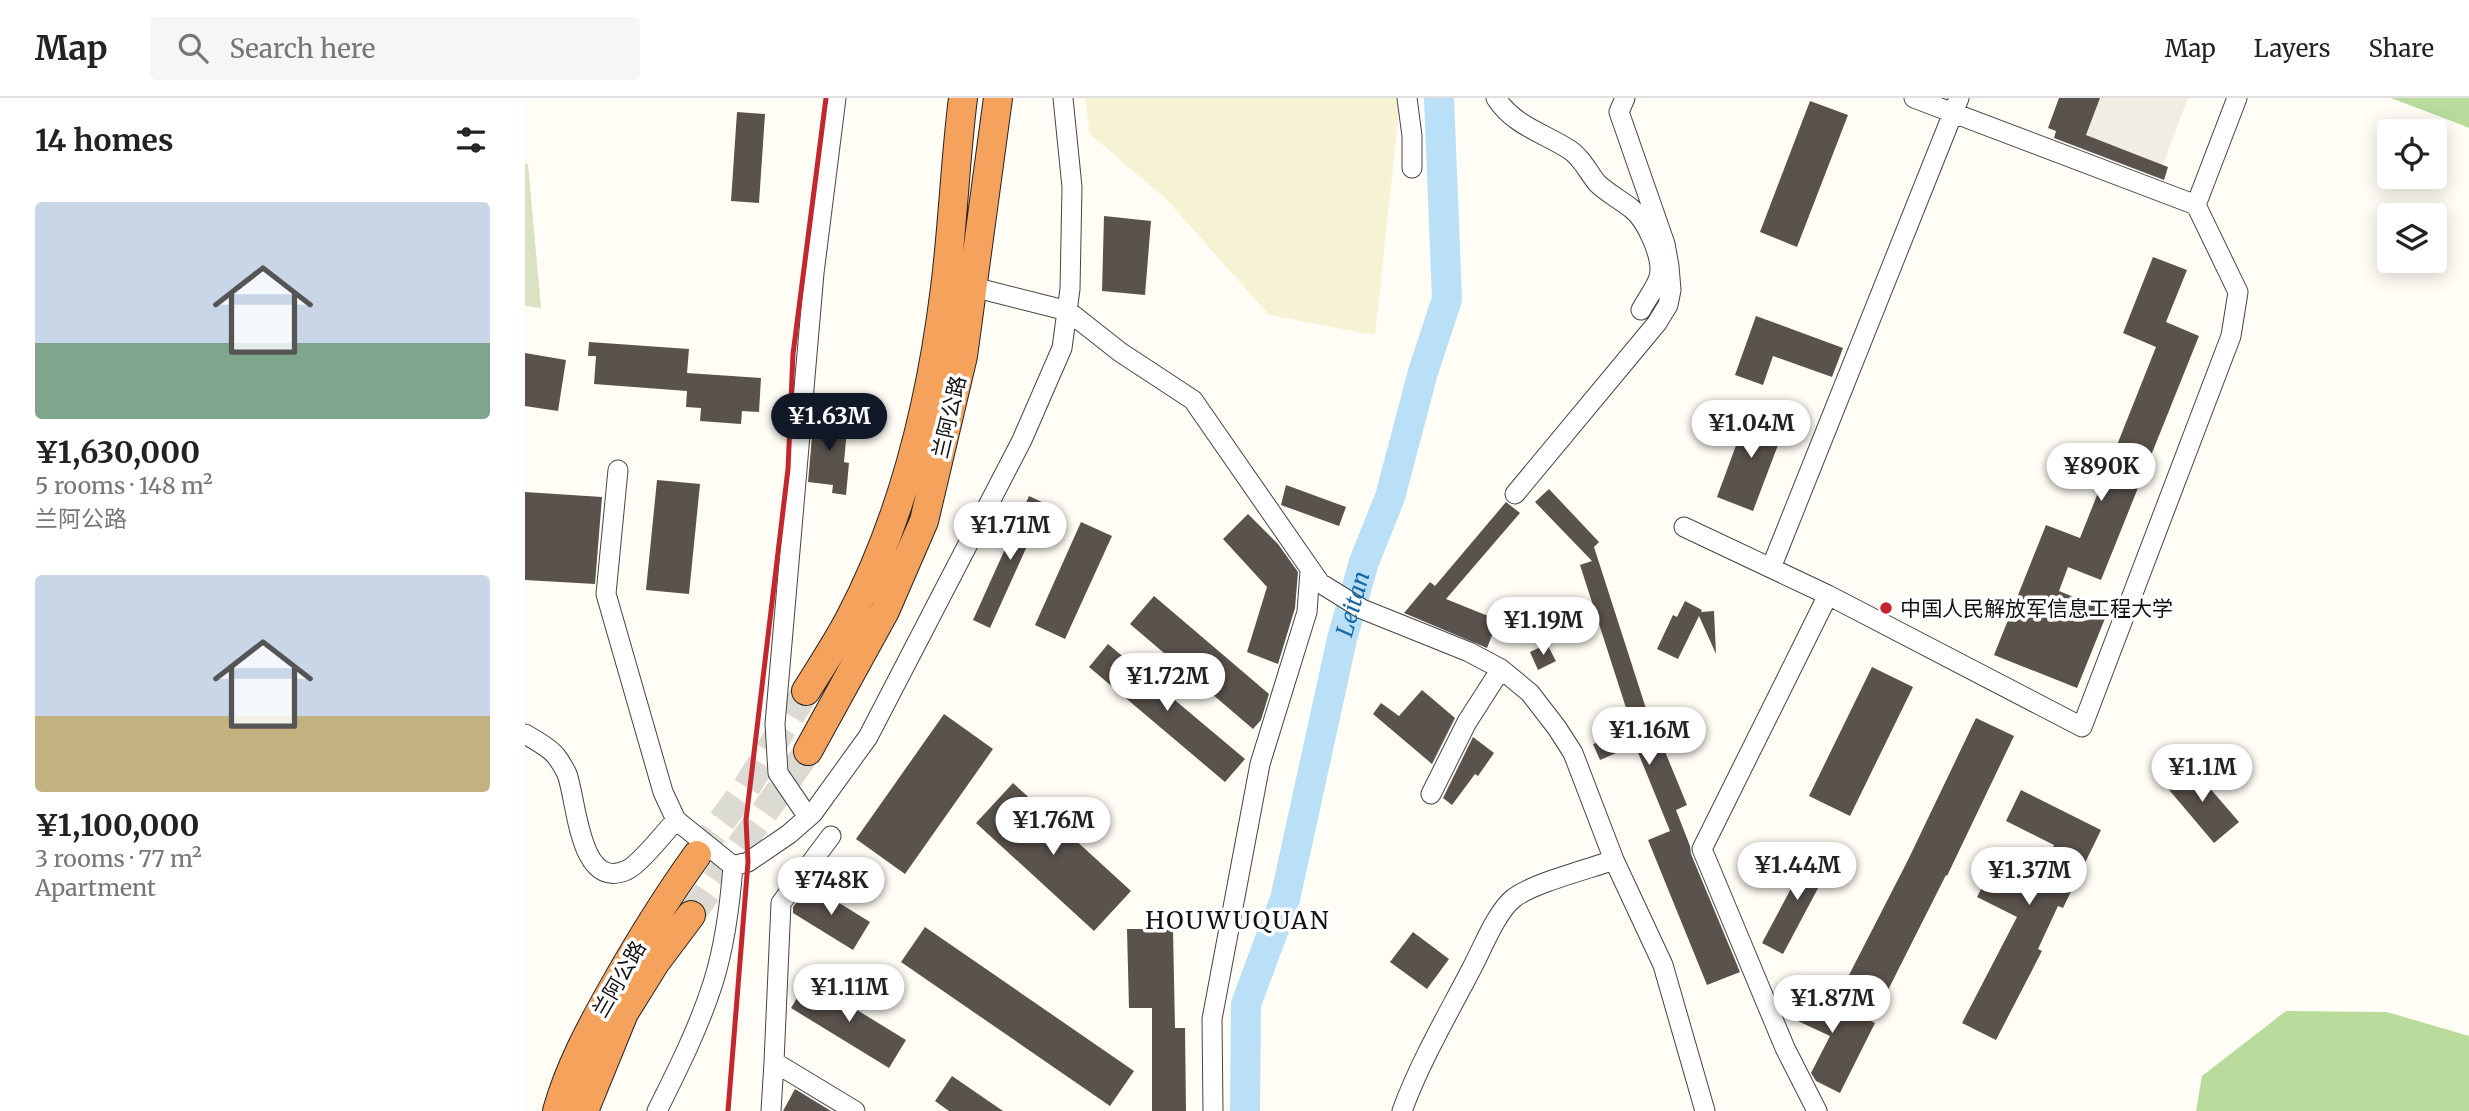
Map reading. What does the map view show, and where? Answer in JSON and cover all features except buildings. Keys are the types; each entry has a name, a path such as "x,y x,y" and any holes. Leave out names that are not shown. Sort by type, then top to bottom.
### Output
{"highway":[{"name":"兰阿公路","path":"808,751 885,611 924,521 963,356 959,287 963,98"},
{"name":"兰阿公路","path":"806,691 850,618 890,528 915,447 933,366 959,287 998,98"},
{"name":"兰阿公路","path":"557,1111 592,1026 660,907 697,855"},
{"name":"兰阿公路","path":"584,1111 624,1013 655,963 691,915"}],"street":[{"path":"808,817 778,773 775,724 814,272 836,98"},
{"path":"733,866 748,862 789,834 813,813 868,737 1022,440 1062,348 1068,311 1072,187 1063,98"},
{"path":"1407,98 1412,136 1412,168"},
{"path":"1496,98 1508,113 1528,129 1575,153 1598,184 1634,210 1642,220 1653,243 1659,276 1641,310"},
{"path":"1515,494 1657,323 1668,305 1671,290 1665,244 1619,113 1625,98"},
{"path":"1684,527 1828,595 2082,727 2231,336 2238,292 2196,205 1956,105 1914,98"},
{"path":"2196,205 2238,98"},
{"path":"1772,568 1956,105"},
{"path":"959,287 1068,311 1120,352 1193,400 1315,577 1362,609 1469,652 1501,669 1517,681 1543,709 1573,753 1614,860 1663,965 1705,1111"},
{"path":"618,470 606,594 663,792 676,820 733,866"},
{"path":"1213,1111 1212,1019 1260,764 1307,612 1315,577"},
{"path":"1817,1111 1784,1048 1702,849 1828,595"},
{"path":"1431,794 1467,722 1501,669"},
{"path":"525,734 555,753 567,775 579,829 590,859 603,871 614,874 629,869 676,820"},
{"path":"771,1111 781,903 831,836"},
{"path":"1402,1111 1412,1084 1489,934 1513,898 1528,890 1614,860"},
{"path":"657,1111 688,1048 713,982 729,912 733,866"},
{"path":"774,1062 855,1111"}],"shaded area":[{"path":"1085,98 1398,98 1399,111 1375,335 1269,315 1167,200 1090,134"},
{"path":"2100,98 2188,98 2163,165 2086,135"}],"green space":[{"path":"2391,98 2469,98 2469,128"},
{"path":"525,163 528,164 541,308 525,306"},
{"path":"2286,1011 2387,1012 2469,1036 2469,1111 2196,1111 2202,1076"}],"waterway":[{"name":"Leitan","path":"1245,1111 1246,1004 1285,899 1342,639 1364,562 1390,497 1423,372 1447,299 1439,98"}],"tunnel":[{"path":"697,855 746,788 806,691"},
{"path":"691,915 808,751"}],"railway":[{"path":"728,1111 748,862 746,820 788,469 793,354 826,98"}],"place":[{"name":"中国人民解放军信息工程大学","path":"1886,608"}],"district":[{"name":"HOUWUQUAN","path":"1238,920"}]}
